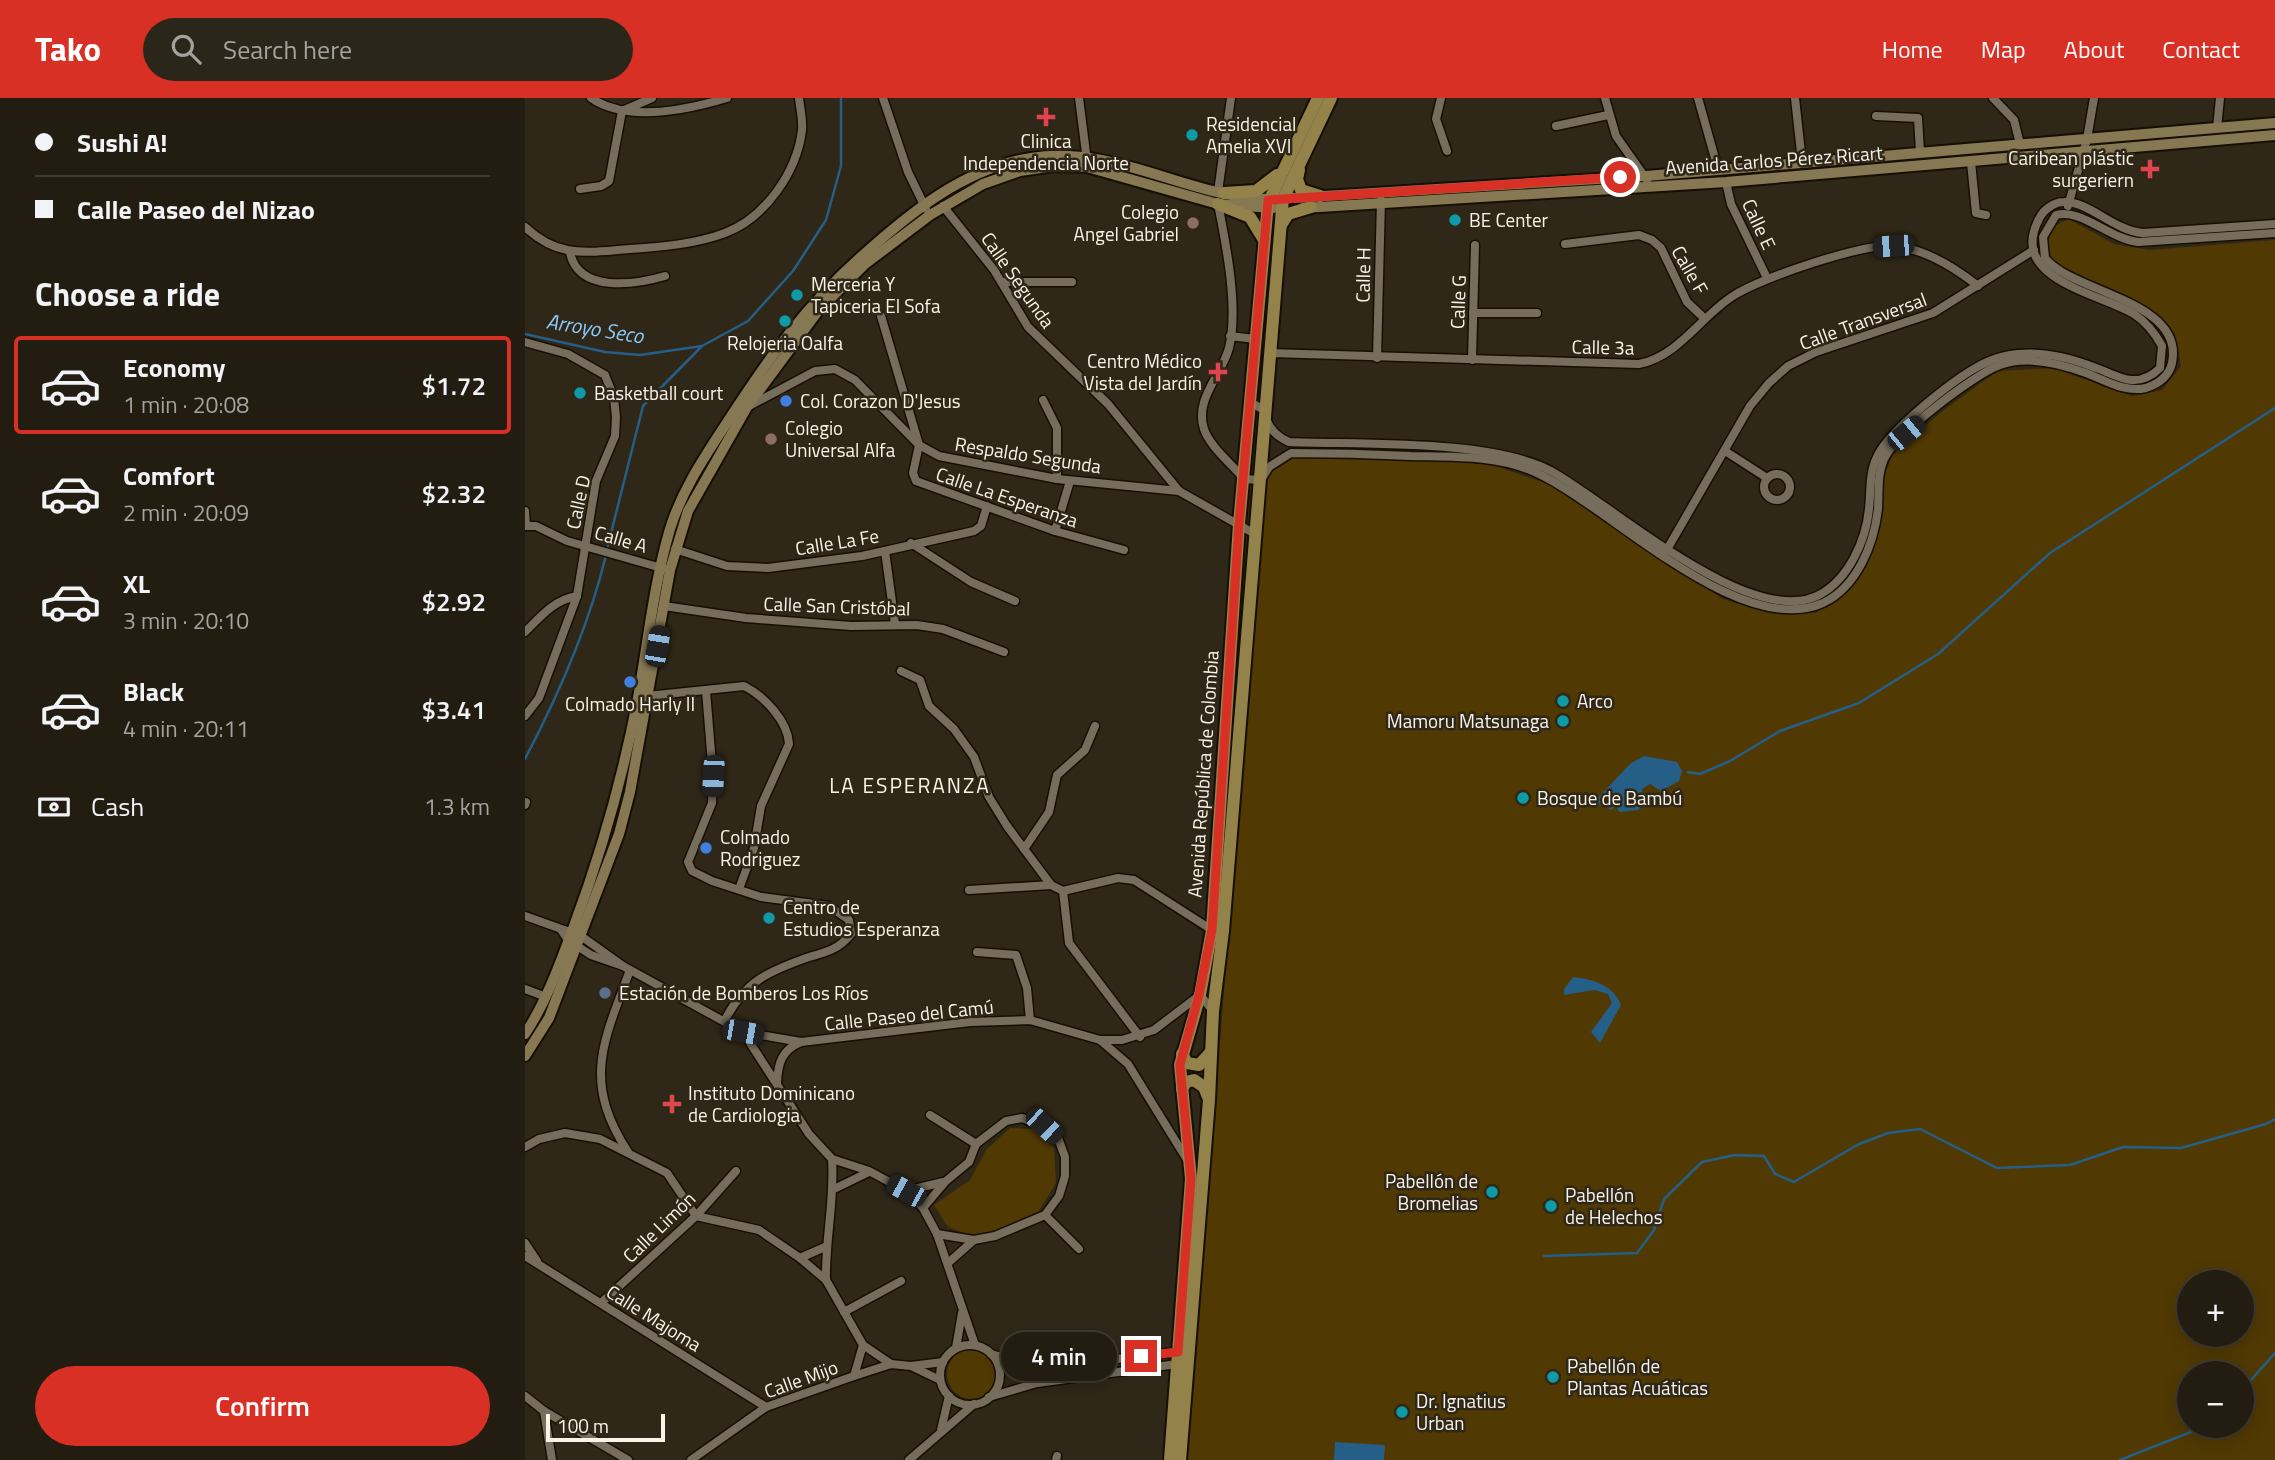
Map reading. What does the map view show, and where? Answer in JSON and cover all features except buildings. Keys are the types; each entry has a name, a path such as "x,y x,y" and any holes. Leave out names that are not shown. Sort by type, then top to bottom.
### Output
{"main road":[{"name":"Avenida República de Colombia","path":"1170,1460 1190,1215 1190,1163 1182,1089 1182,1055 1199,995 1212,930 1239,524 1264,241 1275,204 1318,98"},
{"name":"Avenida República de Colombia","path":"1293,164 1331,98"},
{"name":"Avenida Carlos Pérez Ricart","path":"1647,181 1718,169 2275,123"},
{"name":"Avenida Carlos Pérez Ricart","path":"1275,204 1320,196 1380,197 1647,181 1725,182 2275,135"},
{"path":"525,1056 549,1018 572,937 615,807 666,569 696,493 747,407 818,311 865,264 959,182 996,166 1031,158 1087,162 1220,196 1275,204"},
{"path":"525,1034 546,997 625,812 664,606 671,526 688,485 781,341 833,282 927,210 943,206 983,184 1012,173 1087,162"},
{"path":"1220,196 1256,191 1293,164 1298,184 1306,193 1320,196"},
{"path":"1220,196 1251,217 1264,241"},
{"name":"Avenida Carlos Pérez Ricart","path":"1275,204 1311,207 1380,197"},
{"name":"Avenida República de Colombia","path":"1180,1460 1209,1100 1213,1011 1223,931 1280,229 1275,204"},
{"path":"1280,229 1288,214 1311,207"},
{"path":"1182,1055 1187,1063 1199,1065 1210,1053"},
{"path":"1182,1089 1189,1080 1199,1082 1209,1100"}],"street":[{"path":"591,98 622,111 683,107 727,98"},
{"path":"622,111 652,98"},
{"path":"525,227 538,239 570,253 697,241 726,233 762,208 792,168 802,129 799,98"},
{"path":"883,98 908,172 927,210"},
{"path":"1079,98 1087,162"},
{"path":"1231,98 1220,196 1228,254 1230,337 1224,362 1202,405 1202,418 1211,440 1244,479 1260,480 1278,459 1291,453 1386,450"},
{"path":"1441,98 1436,119 1447,151"},
{"path":"1605,98 1616,136 1647,181"},
{"path":"1698,98 1718,169"},
{"path":"1795,98 1802,162"},
{"path":"1993,98 2003,104 2014,120 2020,144"},
{"path":"2067,213 2087,139 2094,98"},
{"path":"2217,128 2220,98"},
{"path":"580,189 601,186 609,181 622,111"},
{"path":"1556,126 1608,115"},
{"path":"1876,116 1918,118 1920,152"},
{"path":"1971,162 1976,213 1986,215"},
{"name":"Calle E","path":"1725,182 1731,204 1767,278"},
{"name":"Calle H","path":"1377,358 1380,197"},
{"path":"1250,402 1264,410 1270,428 1289,442 1459,454 1522,467 1570,488 1709,584 1754,604 1794,610 1829,600 1851,580 1875,530 1880,471 1894,438 1976,377 2003,364 2027,361 2052,364 2127,388 2147,387 2164,377 2171,368 2172,350 2164,332 2151,317 2136,306 2047,268 2033,250 2039,218 2056,204 2069,202 2133,232 2169,233 2275,224"},
{"name":"Calle Segunda","path":"943,206 1002,282 1028,327 1108,404 1179,491 1255,534"},
{"path":"2047,268 2043,237 2051,220 2067,213 2118,238 2138,242 2275,233"},
{"name":"Calle F","path":"1565,244 1639,234 1652,240 1661,248 1687,302 1704,318"},
{"name":"Calle G","path":"1472,360 1475,245"},
{"name":"Calle 3a","path":"1269,353 1639,364 1669,354 1704,318 1734,295 1767,278 1877,247 1893,246 1941,261 1977,286"},
{"name":"Calle Transversal","path":"1666,552 1751,406 1769,383 1788,366 1816,352 1933,313 2033,250"},
{"path":"570,253 572,264 581,276 600,282 645,282 666,275"},
{"path":"1002,282 1072,282"},
{"path":"1473,313 1537,313"},
{"path":"881,316 919,445"},
{"path":"1230,337 1255,339"},
{"name":"Calle D","path":"525,342 568,354 605,375 614,398 615,436 596,481 577,596 539,698 525,716"},
{"name":"Respaldo Segunda","path":"747,407 815,371 835,369 855,380 919,445 957,462 1070,481 1179,491"},
{"path":"1043,400 1057,428 1057,479"},
{"name":"Calle La Esperanza","path":"919,445 913,473 916,481 1055,531 1124,550"},
{"path":"1725,451 1767,478"},
{"path":"1055,531 1070,481"},
{"name":"Calle La Fe","path":"675,549 727,566 768,568 885,551 978,529 987,506"},
{"path":"525,511 526,526"},
{"name":"Calle A","path":"526,526 666,569"},
{"path":"911,543 971,582 1015,601"},
{"path":"885,551 895,624"},
{"path":"525,632 563,598 577,596"},
{"name":"Calle San Cristóbal","path":"664,606 746,618 851,626 895,624 943,629 1005,652"},
{"path":"901,671 919,680 929,706 954,729 974,757 989,796 1051,885 1063,891 1118,878 1134,880 1212,930"},
{"path":"647,696 744,686 755,692 775,713 789,734 789,744 761,806 754,848 739,890"},
{"path":"706,691 713,776 712,803 688,862 692,871 739,890 788,902 829,906 849,920 851,934 840,947 758,978 737,997 725,1020"},
{"path":"1024,849 1049,812 1057,775 1085,750 1095,726"},
{"path":"969,890 1051,885"},
{"path":"1063,891 1069,943 1140,1037"},
{"path":"525,916 572,937"},
{"name":"Calle Paseo del Camú","path":"572,937 604,961 626,968 743,1032 801,1042 970,1021 1030,1020 1100,1040 1140,1037 1154,1030 1199,995"},
{"path":"977,952 1016,954 1027,988 1030,1020"},
{"path":"626,968 601,1054 603,1100 610,1124 628,1152"},
{"path":"525,989 546,997"},
{"path":"1199,995 1213,1011"},
{"path":"743,1032 809,1134 832,1160 869,1171 906,1191 923,1208 937,1234 975,1345"},
{"path":"1100,1040 1128,1064 1190,1163"},
{"path":"777,1083 779,1061 790,1047 801,1042"},
{"path":"930,1115 975,1144"},
{"path":"923,1208 946,1181 969,1162 975,1144 1006,1121 1022,1118 1044,1126 1058,1138 1065,1157 1065,1176 1059,1196 1045,1215 995,1236 974,1240 937,1234"},
{"path":"600,1139 610,1124"},
{"path":"525,1147 539,1139 565,1133 600,1139 628,1152 667,1173 695,1216 759,1230 800,1258 826,1279 863,1345 891,1364 911,1366 943,1362"},
{"path":"826,1279 825,1247 834,1189 832,1160"},
{"name":"Calle Limón","path":"601,1302 695,1216 736,1171"},
{"path":"834,1189 869,1171"},
{"path":"906,1191 946,1181"},
{"path":"1045,1215 1079,1249"},
{"path":"948,1263 974,1240"},
{"path":"525,1243 538,1263"},
{"path":"800,1258 825,1247"},
{"name":"Calle Majoma","path":"525,1256 766,1407"},
{"path":"844,1312 901,1281"},
{"path":"940,1380 943,1362 956,1348 963,1311"},
{"path":"854,1376 863,1345"},
{"path":"956,1348 975,1345 1014,1361 1056,1366 1178,1358"},
{"path":"989,1397 999,1382 999,1371 991,1353"},
{"path":"909,1460 974,1404 989,1397 1037,1383 1178,1358"},
{"name":"Calle Mijo","path":"696,1459 766,1407 891,1364"},
{"path":"911,1366 940,1380 949,1396 957,1402 974,1404"},
{"path":"525,1396 544,1411 628,1460"},
{"path":"941,1430 949,1396"},
{"path":"544,1411 552,1460"}],"shaded area":[{"path":"2069,219 2114,244 2149,250 2275,240 2275,1460 1188,1460 1263,482 1273,469 1292,456 1388,456 1493,465 1551,485 1723,599 1773,614 1816,613 1852,587 1877,539 1885,473 1894,452 1940,413 1997,371 2053,368 2132,396 2162,390 2181,366 2174,333 2151,309 2053,262 2049,241 2056,226"},
{"path":"1010,1128 1034,1129 1054,1148 1056,1183 1039,1211 992,1232 970,1235 948,1227 934,1205 970,1180 986,1150"},
{"path":"972,1349 990,1356 997,1374 990,1392 972,1399 954,1392 947,1374 954,1356"}],"water":[{"path":"1644,756 1677,762 1682,771 1679,781 1661,791 1650,784 1642,789 1644,804 1638,810 1619,812 1616,805 1612,810 1594,802 1631,763"},
{"path":"1573,977 1595,981 1608,988 1621,1005 1600,1043 1591,1032 1612,1003 1608,994 1594,990 1564,995 1564,989"},
{"path":"1335,1442 1385,1445 1384,1460 1334,1460"}],"waterway":[{"path":"607,549 643,406 702,346 748,321 793,271 826,220 841,166 841,98"},
{"name":"Arroyo Seco","path":"525,334 605,352 640,355 702,346"},
{"path":"1688,772 1700,774 1730,761 1780,731 1859,703 1938,654 2050,553 2275,408"},
{"path":"525,759 572,659 591,608 606,555"},
{"path":"1544,1256 1637,1253 1654,1230 1664,1199 1702,1162 1735,1155 1764,1156 1775,1174 1794,1182 1857,1145 1888,1133 1920,1129 1997,1168 2070,1165 2123,1147 2181,1148 2266,1124 2275,1119"},
{"path":"2254,1377 2275,1353"},
{"path":"2120,1460 2177,1437"}],"place":[{"name":"Clinica Independencia Norte","path":"1046,117"},
{"name":"Residencial Amelia XVI","path":"1192,135"},
{"name":"Caribean plástic surgeriern","path":"2150,169"},
{"name":"BE Center","path":"1455,220"},
{"name":"Colegio Angel Gabriel","path":"1193,223"},
{"name":"Merceria Y Tapiceria El Sofa","path":"797,295"},
{"name":"Relojeria Oalfa","path":"785,321"},
{"name":"Centro Médico Vista del Jardín","path":"1218,372"},
{"name":"Basketball court","path":"580,393"},
{"name":"Col. Corazon D'Jesus","path":"786,401"},
{"name":"Colegio Universal Alfa","path":"771,439"},
{"name":"Colmado Harly II","path":"630,682"},
{"name":"Arco","path":"1563,701"},
{"name":"Mamoru Matsunaga","path":"1563,721"},
{"name":"Bosque de Bambú","path":"1523,798"},
{"name":"Colmado Rodriguez","path":"706,848"},
{"name":"Centro de Estudios Esperanza","path":"769,918"},
{"name":"Estación de Bomberos Los Ríos","path":"605,993"},
{"name":"Instituto Dominicano de Cardiologia","path":"672,1104"},
{"name":"Pabellón de Bromelias","path":"1492,1192"},
{"name":"Pabellón de Helechos","path":"1551,1206"},
{"name":"Pabellón de Plantas Acuáticas","path":"1553,1377"},
{"name":"Dr. Ignatius Urban","path":"1402,1412"}],"district":[{"name":"LA ESPERANZA","path":"910,786"}],"route":[{"path":"1141,1356 1178,1352 1191,1203 1180,1065 1199,995 1212,930 1239,524 1268,200 1620,177"}]}
